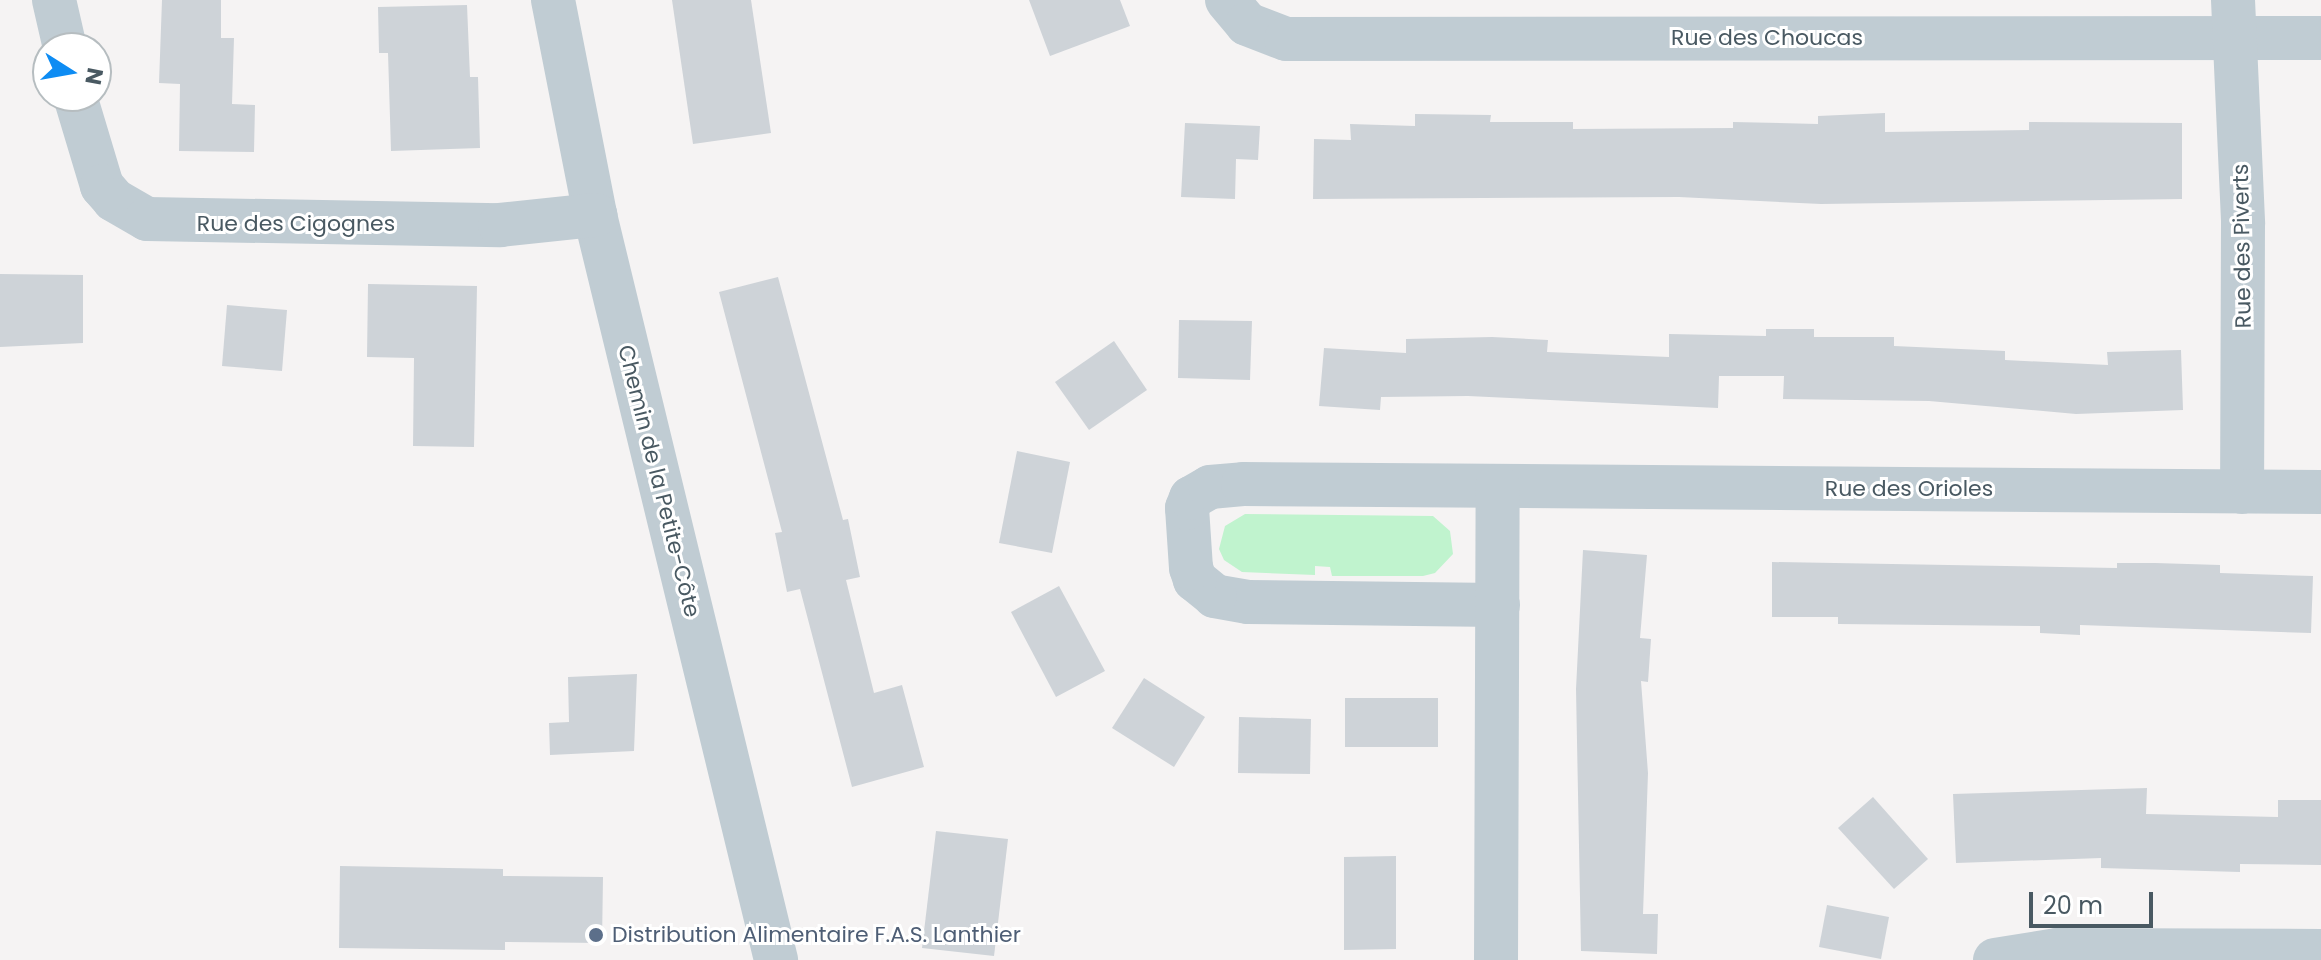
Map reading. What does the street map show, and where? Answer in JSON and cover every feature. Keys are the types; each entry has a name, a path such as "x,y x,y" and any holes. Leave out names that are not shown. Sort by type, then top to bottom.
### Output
{"street":[{"path":"54,0 61,32"},
{"name":"Chemin de la Petite-Côte","path":"553,0 595,215 776,960"},
{"name":"Rue des Choucas","path":"1227,0 1247,24 1286,39 2234,19 2321,38"},
{"name":"Rue des Piverts","path":"2234,19 2244,239 2242,492"},
{"name":"Rue des Cigognes","path":"80,112 102,186 114,200 147,219 500,225 595,215"},
{"name":"Rue des Orioles","path":"1498,605 1248,602 1215,596 1195,580 1184,522 1191,498 1223,485 2321,492"},
{"path":"1496,960 1498,486"},
{"path":"1995,960 2057,950 2321,951"}],"green space":[{"path":"1245,514 1433,516 1450,531 1453,554 1435,573 1423,576 1332,576 1330,567 1315,566 1315,575 1242,572 1224,560 1219,549 1225,526"}],"building":[{"path":"162,0 221,0 221,38 234,38 232,104 255,105 254,152 179,151 180,84 159,83"},
{"path":"672,0 751,0 771,133 693,144"},
{"path":"1029,0 1120,0 1130,26 1050,56"},
{"path":"467,5 470,77 478,77 480,148 391,151 388,53 379,53 378,7"},
{"path":"1885,113 1885,132 2029,130 2029,122 2182,123 2182,199 1821,204 1679,197 1313,199 1314,139 1351,140 1350,124 1415,126 1415,114 1491,115 1490,122 1573,122 1573,129 1733,128 1733,122 1818,124 1818,116"},
{"path":"1185,123 1260,126 1258,160 1236,159 1235,199 1181,197"},
{"path":"0,274 83,275 83,343 0,347"},
{"path":"778,277 843,520 848,519 860,577 846,580 874,693 902,685 924,767 852,787 800,589 787,592 775,533 782,532 719,292"},
{"path":"368,284 477,286 474,447 413,446 414,358 367,357"},
{"path":"227,305 287,310 282,371 222,366"},
{"path":"1179,320 1252,321 1250,380 1178,378"},
{"path":"1766,329 1814,329 1814,337 1894,337 1894,346 2005,351 2005,360 2108,365 2107,352 2181,350 2183,410 2076,414 1929,401 1783,399 1784,376 1719,376 1718,408 1468,396 1381,397 1380,410 1319,406 1324,348 1406,353 1406,339 1492,337 1548,340 1547,352 1669,357 1669,334 1766,336"},
{"path":"1114,341 1147,390 1089,430 1055,382"},
{"path":"1017,451 1070,462 1052,553 999,543"},
{"path":"1583,550 1647,555 1640,638 1651,639 1648,682 1641,681 1648,773 1643,914 1658,914 1657,954 1581,951 1576,689"},
{"path":"1772,562 2117,568 2117,563 2155,563 2220,565 2220,573 2313,576 2311,633 2080,625 2080,635 2040,633 2040,626 1838,624 1838,617 1772,617"},
{"path":"1059,586 1105,671 1056,697 1011,612"},
{"path":"637,674 634,751 550,755 549,723 569,722 568,677"},
{"path":"1144,678 1205,717 1174,767 1112,728"},
{"path":"1345,698 1438,698 1438,747 1345,747"},
{"path":"1239,717 1311,719 1310,774 1238,773"},
{"path":"2147,788 2146,814 2278,817 2278,800 2321,800 2321,865 2240,864 2240,872 2101,868 2101,858 1956,863 1953,794"},
{"path":"1873,797 1928,859 1894,889 1838,828"},
{"path":"936,831 1008,839 994,956 922,948"},
{"path":"1396,856 1396,949 1344,950 1344,857"},
{"path":"340,866 503,869 503,876 603,877 602,943 505,942 505,950 339,948"},
{"path":"1827,905 1889,917 1881,959 1819,947"}],"place":[{"name":"Distribution Alimentaire F.A.S. Lanthier","path":"596,935"}]}
